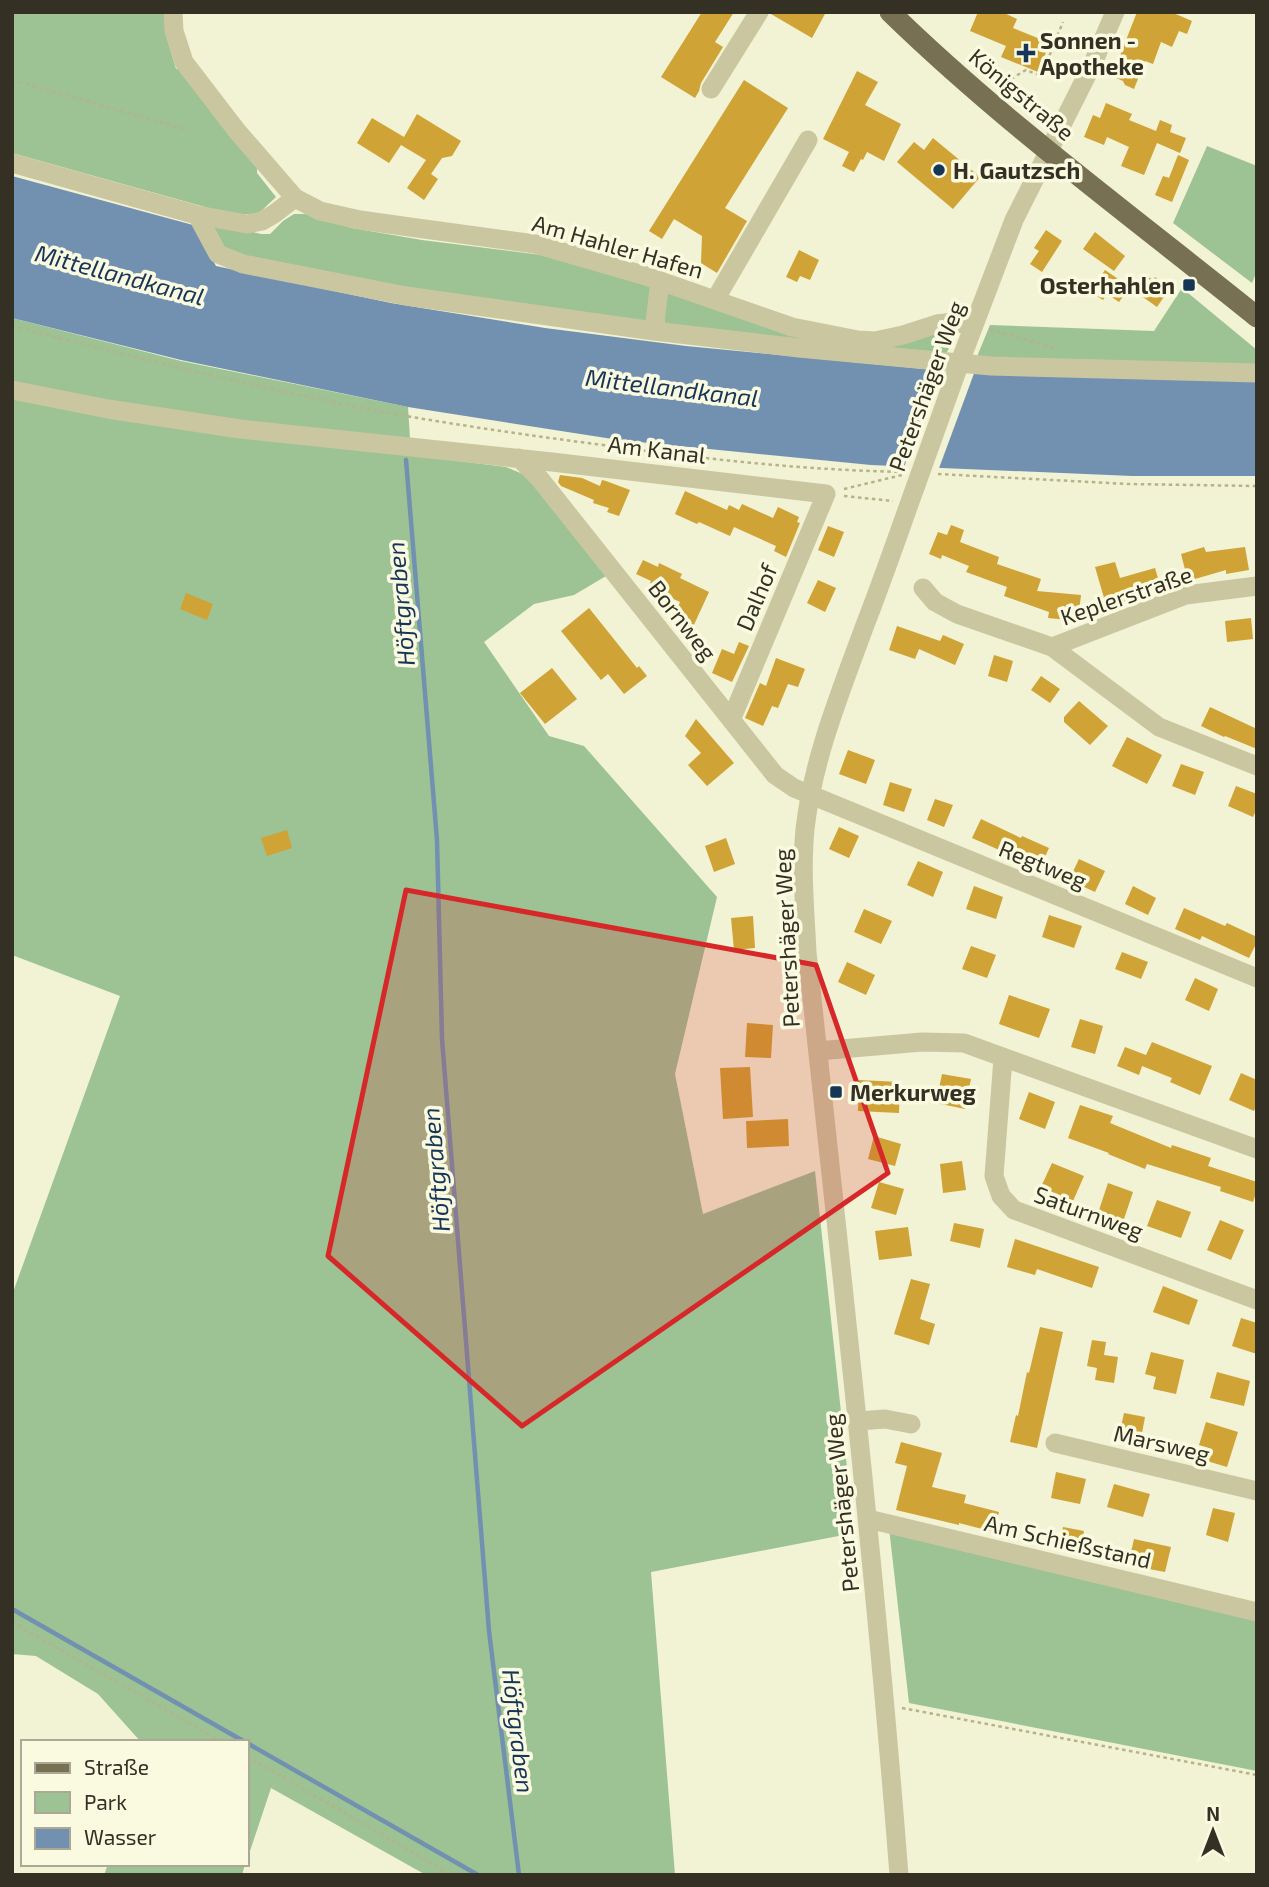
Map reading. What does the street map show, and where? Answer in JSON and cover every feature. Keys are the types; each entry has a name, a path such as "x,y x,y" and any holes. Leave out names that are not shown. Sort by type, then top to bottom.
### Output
{"main road":[{"name":"Königstraße","path":"890,12 981,96 1257,317"}],"street":[{"name":"Am Hahler Hafen","path":"173,12 174,30 184,62 237,131 295,198 320,211 535,244 660,281 792,327 858,340 875,341 937,324 954,322 973,326"},
{"path":"711,89 759,12"},
{"name":"Petershäger Weg","path":"900,1875 868,1518 807,951 803,874 805,830 821,751 885,574 915,476 1014,220 1115,12"},
{"path":"715,300 808,140"},
{"path":"12,163 197,215 247,224 262,221 295,198"},
{"path":"197,215 218,254 243,264 406,296 654,331 991,366 1257,373"},
{"path":"654,331 660,281"},
{"name":"Am Kanal","path":"12,390 240,429 835,495"},
{"name":"Bornweg","path":"519,458 540,479 775,775 794,788 811,794"},
{"path":"540,479 552,462"},
{"name":"Dalhof","path":"731,720 835,495"},
{"name":"Keplerstraße","path":"1052,647 1186,596 1257,586"},
{"path":"923,589 935,602 957,614 1052,647 1159,727 1257,766"},
{"name":"Regtweg","path":"811,794 1257,978"},
{"path":"818,1051 922,1042 964,1043 1257,1149"},
{"name":"Saturnweg","path":"1003,1058 994,1176 1001,1196 1014,1210 1257,1300"},
{"path":"858,1421 885,1419 911,1424"},
{"name":"Marsweg","path":"1055,1443 1257,1491"},
{"name":"Am Schießstand","path":"868,1518 1257,1612"}],"path":[{"path":"981,96 1026,70 1041,76 1063,22"},
{"path":"12,80 185,129"},
{"path":"12,326 179,369 392,413 685,456 915,476 1257,486"},
{"path":"973,326 992,329 1061,350"},
{"path":"835,495 844,489 915,476"},
{"path":"835,495 908,505"},
{"path":"12,1622 218,1740"},
{"path":"886,1707 1257,1776"},
{"path":"248,1757 452,1875"}],"highlighted area":[{"path":"406,890 816,965 888,1173 522,1426 328,1256"}],"green space":[{"path":"12,12 165,12 166,34 176,69 183,66 257,160 257,173 276,197 258,214 230,214 12,153"},
{"path":"1207,146 1257,166 1257,271 1252,283 1173,223"},
{"path":"294,214 306,214 352,228 422,240 557,257 654,287 648,324 509,307 224,252 203,220 270,234"},
{"path":"1182,288 1257,350 1257,366 976,359 990,325 1154,331"},
{"path":"666,290 815,340 945,332 954,338 944,358 670,330 663,320"},
{"path":"12,318 181,361 408,407 411,455 506,467 525,475 606,576 574,595 534,604 484,642 549,736 584,746 717,897 675,1074 703,1214 815,1171 854,1533 651,1572 675,1875 426,1875 271,1788 248,1857 248,1740 139,1740 98,1694 36,1656 12,1654 12,1295 120,996 12,955"},
{"path":"889,1528 1257,1618 1257,1771 909,1703"},
{"path":"107,1866 244,1866 242,1875 104,1875"}],"water":[{"name":"Mittellandkanal","path":"12,176 193,225 216,266 391,303 545,328 686,346 935,370 1257,380 1257,476 1132,476 871,465 619,440 408,407 181,360 12,318"}],"pier":[{"path":"941,366 976,368 938,471 903,470"}],"building":[{"path":"702,12 734,12 715,42 723,47 695,98 661,77"},
{"path":"771,12 826,12 812,38"},
{"path":"978,12 1002,12 1017,19 1013,28 1050,43 1038,72 1001,57 1006,46 970,31"},
{"path":"1137,12 1171,12 1192,21 1187,34 1179,31 1172,47 1161,42 1153,64 1145,61 1134,89 1112,76"},
{"path":"857,71 878,82 865,105 901,124 884,161 867,152 854,172 842,166 849,152 823,139"},
{"path":"744,80 788,108 725,208 747,221 717,273 701,263 702,236 674,219 662,239 649,231"},
{"path":"1106,103 1132,114 1129,120 1156,131 1160,120 1172,125 1170,132 1186,138 1180,153 1157,143 1144,175 1121,166 1129,147 1107,137 1104,145 1084,137 1093,115 1100,118"},
{"path":"417,114 461,141 452,156 442,158 431,174 438,179 424,200 407,188 426,160 401,145 389,163 357,143 372,118 404,137"},
{"name":"H. Gautzsch","path":"933,138 980,177 953,209 897,162 914,142 924,150"},
{"path":"1178,155 1189,160 1172,202 1155,195 1163,176 1169,178"},
{"path":"1046,230 1062,241 1042,272 1030,264 1039,251 1034,248"},
{"path":"1095,232 1125,256 1114,271 1083,249"},
{"path":"799,250 819,260 810,280 800,276 797,282 786,277"},
{"path":"1105,270 1130,287 1119,302 1107,294 1103,300 1090,292"},
{"path":"1144,274 1153,280 1155,277 1170,288 1157,307 1133,290"},
{"path":"560,475 582,478 600,486 602,480 630,490 619,516 607,512 609,508 593,503 594,500 561,486 558,482"},
{"path":"685,491 727,510 729,505 739,510 742,504 773,518 778,507 799,517 797,522 800,523 786,557 774,551 776,546 734,527 730,536 675,514"},
{"path":"951,525 964,530 960,542 999,557 997,564 1041,579 1037,591 1081,595 1078,621 1048,618 1049,612 1004,596 1007,587 966,572 969,566 942,555 941,559 929,554 938,532 947,535"},
{"path":"828,526 844,532 834,557 818,550"},
{"path":"1204,547 1206,552 1245,547 1249,570 1226,574 1226,570 1188,581 1181,554"},
{"path":"643,560 658,567 659,563 682,574 680,578 709,592 692,629 673,620 680,602 654,590 656,586 650,583 651,581 636,574"},
{"path":"1115,562 1120,578 1155,568 1161,588 1107,608 1095,567"},
{"path":"818,580 836,588 825,612 807,603"},
{"path":"186,593 213,604 207,620 180,609"},
{"path":"589,608 637,668 639,666 647,676 624,694 608,674 601,680 561,631"},
{"path":"1251,618 1253,639 1227,642 1225,621"},
{"path":"897,626 940,641 943,635 964,644 955,665 919,649 915,659 889,650"},
{"path":"739,642 749,646 732,682 712,673 722,649 734,654"},
{"path":"994,655 1013,661 1007,682 988,676"},
{"path":"776,658 805,669 798,687 788,684 778,708 772,706 763,726 745,718 760,683 766,686"},
{"path":"552,668 577,699 545,724 520,693"},
{"path":"1041,676 1060,689 1050,703 1031,690"},
{"path":"1079,701 1108,726 1090,745 1064,722 1064,717"},
{"path":"1210,707 1257,729 1257,749 1201,726"},
{"path":"696,719 734,763 707,786 688,765 701,753 685,736"},
{"path":"1127,737 1162,755 1147,784 1112,766"},
{"path":"848,750 875,760 866,784 839,774"},
{"path":"1181,764 1204,772 1195,795 1172,786"},
{"path":"890,782 912,789 904,812 883,805"},
{"path":"1236,786 1257,794 1257,808 1253,817 1228,806"},
{"path":"935,799 953,805 944,827 927,820"},
{"path":"981,819 1049,848 1040,868 972,838"},
{"path":"839,827 859,836 849,858 829,849"},
{"path":"287,830 292,848 267,856 261,838"},
{"path":"726,838 735,864 714,872 705,846"},
{"path":"1079,859 1105,871 1095,892 1069,880"},
{"path":"918,861 943,872 933,897 907,885"},
{"path":"974,886 1003,897 996,919 966,909"},
{"path":"1133,886 1156,898 1148,915 1125,904"},
{"path":"1184,908 1257,937 1249,958 1202,936 1200,940 1175,929"},
{"path":"864,909 892,921 881,944 854,932"},
{"path":"1049,915 1082,926 1074,948 1042,937"},
{"path":"753,916 755,948 734,950 731,918"},
{"path":"971,946 996,955 987,978 962,969"},
{"path":"1122,952 1148,962 1141,979 1115,969"},
{"path":"847,962 875,975 866,995 838,982"},
{"path":"1195,978 1218,989 1209,1011 1185,1000"},
{"path":"1009,995 1050,1009 1039,1038 999,1024"},
{"path":"1080,1019 1103,1026 1095,1054 1071,1047"},
{"path":"747,1023 773,1025 771,1058 745,1057"},
{"path":"1152,1042 1212,1066 1200,1095 1170,1082 1172,1078 1142,1066 1139,1075 1117,1066 1125,1047 1146,1055"},
{"path":"750,1067 753,1117 723,1119 720,1068"},
{"path":"1241,1073 1257,1080 1257,1104 1254,1111 1229,1100"},
{"path":"942,1074 971,1079 965,1109 936,1103"},
{"path":"859,1080 900,1082 899,1113 858,1111"},
{"path":"1029,1092 1055,1102 1045,1129 1019,1119"},
{"path":"1080,1105 1113,1116 1110,1123 1171,1148 1172,1145 1211,1158 1208,1166 1257,1182 1253,1202 1220,1191 1221,1187 1147,1164 1145,1169 1068,1138"},
{"path":"788,1119 789,1146 747,1148 746,1121"},
{"path":"874,1136 901,1144 895,1166 868,1159"},
{"path":"962,1161 966,1190 943,1193 940,1164"},
{"path":"1052,1163 1084,1176 1073,1201 1041,1187"},
{"path":"879,1182 904,1189 896,1215 871,1208"},
{"path":"1108,1183 1133,1192 1123,1222 1098,1213"},
{"path":"1157,1200 1191,1212 1181,1238 1147,1226"},
{"path":"1220,1220 1244,1230 1231,1260 1207,1250"},
{"path":"954,1223 984,1229 980,1248 950,1241"},
{"path":"908,1227 912,1256 879,1260 875,1231"},
{"path":"1015,1239 1099,1267 1092,1288 1037,1269 1035,1275 1007,1267"},
{"path":"911,1279 930,1284 920,1319 935,1324 929,1345 894,1334"},
{"path":"1163,1286 1198,1300 1189,1325 1153,1312"},
{"path":"1241,1318 1257,1323 1257,1354 1232,1346"},
{"path":"1040,1327 1063,1332 1037,1448 1010,1442"},
{"path":"1092,1340 1106,1342 1104,1355 1118,1357 1114,1383 1095,1380 1097,1368 1087,1366"},
{"path":"1151,1352 1184,1360 1176,1394 1153,1389 1156,1377 1145,1374"},
{"path":"1217,1372 1250,1381 1244,1406 1210,1398"},
{"path":"1124,1413 1145,1417 1140,1444 1118,1440"},
{"path":"1206,1422 1238,1432 1227,1467 1207,1461 1211,1449 1199,1445"},
{"path":"901,1442 942,1453 932,1487 966,1495 964,1503 999,1512 994,1532 896,1510 907,1466 895,1463"},
{"path":"1056,1472 1086,1479 1080,1504 1051,1498"},
{"path":"1114,1484 1150,1494 1143,1517 1107,1507"},
{"path":"1213,1508 1235,1513 1228,1542 1206,1535"},
{"path":"1063,1527 1084,1531 1080,1552 1059,1548"},
{"path":"1134,1539 1171,1547 1165,1572 1128,1565"}],"waterway":[{"name":"Höftgraben","path":"406,460 437,840 442,1039 489,1631 519,1875"},
{"path":"12,1609 241,1740"},
{"path":"248,1744 478,1875"}],"place":[{"name":"Sonnen - Apotheke","path":"1026,53"},
{"name":"H. Gautzsch","path":"939,170"},
{"name":"Osterhahlen","path":"1189,285"},
{"name":"Merkurweg","path":"836,1092"}]}
